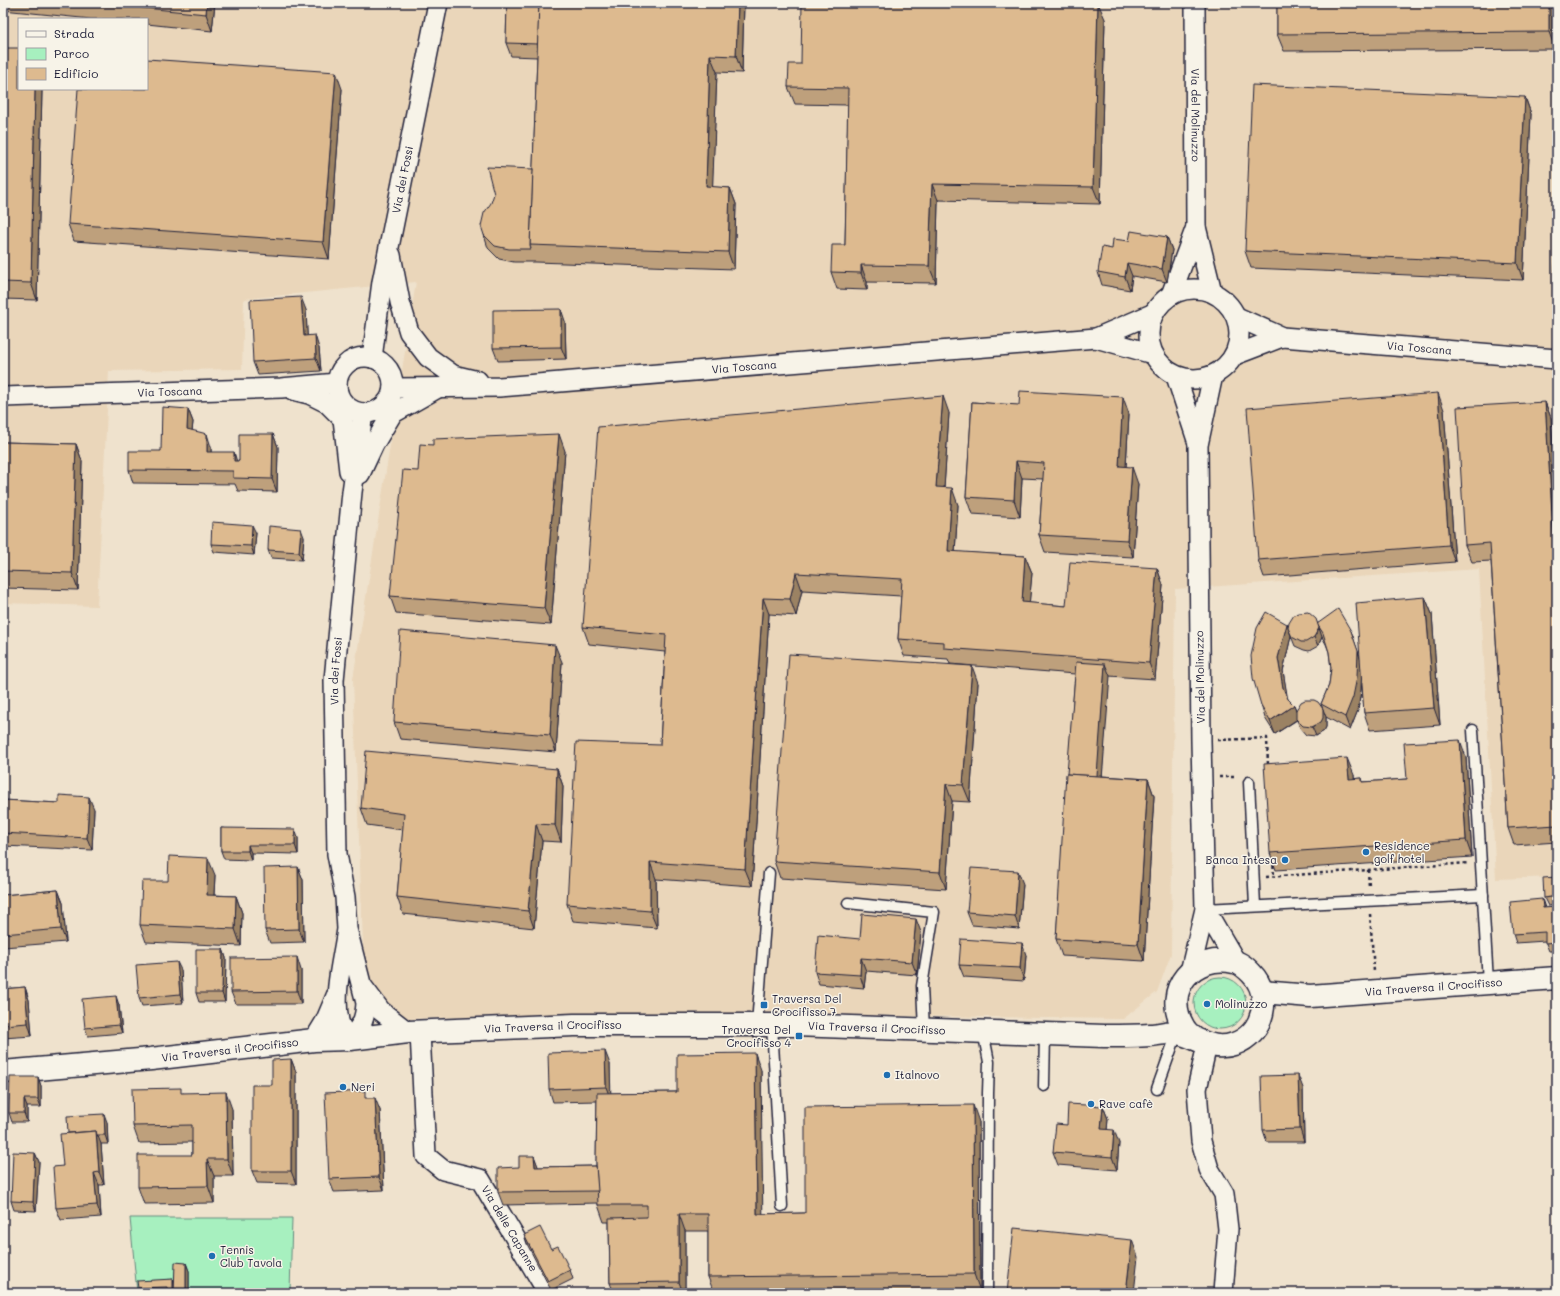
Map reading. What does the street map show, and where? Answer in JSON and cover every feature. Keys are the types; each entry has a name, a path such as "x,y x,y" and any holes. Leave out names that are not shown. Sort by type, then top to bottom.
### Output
{"street":[{"name":"Via dei Fossi","path":"372,358 382,282 438,3"},
{"name":"Via del Molinuzzo","path":"1195,3 1196,227 1212,292"},
{"name":"Via del Molinuzzo","path":"1171,295 1196,227"},
{"path":"390,247 400,302 409,332 428,357 453,375 499,387"},
{"path":"1198,289 1212,292 1231,306 1237,317 1240,330 1239,343 1235,355 1226,367 1213,376 1201,379 1188,379 1176,376 1159,363 1153,354 1149,334 1154,314 1161,303 1171,295 1184,290 1198,289"},
{"name":"Via Toscana","path":"393,388 499,387 1096,338 1154,314"},
{"name":"Via Toscana","path":"1237,317 1282,337 1557,359"},
{"name":"Via Toscana","path":"1235,355 1282,337"},
{"name":"Via Toscana","path":"1096,338 1153,354"},
{"path":"355,358 372,358 385,365 390,372 393,388 391,396 379,409 372,412 363,413 354,411 341,400 338,392 337,383 340,372 348,362 355,358"},
{"name":"Via del Molinuzzo","path":"1176,376 1198,445"},
{"name":"Via del Molinuzzo","path":"1190,972 1205,909 1201,749 1198,445 1213,376"},
{"name":"Via Toscana","path":"3,398 281,388 337,383"},
{"path":"281,388 309,394 327,403 343,419 344,438 352,492"},
{"path":"352,492 374,444 392,414 437,388"},
{"name":"Via dei Fossi","path":"347,929 337,995 339,1021 343,1031 350,1039 362,1025 366,1003 347,929 345,897 338,854 334,680 352,492 363,413"},
{"name":"Via del Molinuzzo","path":"1205,909 1236,962"},
{"name":"Via Traversa il Crocifisso","path":"3,1072 151,1059 314,1040 350,1039 414,1032 574,1025 764,1024 1104,1036 1188,1032 1215,1047 1227,1047 1247,1038 1254,1031 1261,1020 1264,1005 1263,992 1257,978 1246,967 1236,962 1220,959 1212,960 1197,966 1180,984 1176,1000 1188,1032"},
{"name":"Via Traversa il Crocifisso","path":"1263,992 1310,996 1557,978"},
{"name":"Via dei Fossi","path":"363,987 381,1010 414,1032"},
{"name":"Via dei Fossi","path":"314,1040 325,1022 337,995"},
{"name":"Via Traversa il Crocifisso","path":"1261,1020 1310,996"},
{"name":"Via delle Capanne","path":"414,1032 426,1156 443,1170 480,1179 548,1293"},
{"path":"1188,1032 1197,1089 1201,1141 1210,1169 1224,1194 1228,1229 1223,1293"}],"lane":[{"path":"1473,730 1488,982"},
{"path":"1249,782 1255,906"},
{"path":"769,872 764,1024 782,1206"},
{"path":"1205,909 1483,894"},
{"path":"848,903 934,912 922,986 924,1030"},
{"path":"983,1031 989,1062 987,1293"},
{"path":"1158,1089 1188,1032"},
{"path":"1044,1086 1045,1034"}],"path":[{"path":"1254,878 1481,863"},
{"path":"1368,870 1375,991"}],"shaded area":[{"path":"3,3 1557,3 1557,877 1496,879 1479,569 1175,589 1171,954 1157,992 1123,1019 765,1014 558,1014 405,1019 391,1010 371,988 364,971 353,679 416,282 244,299 242,369 109,371 97,606 3,603"}],"green space":[{"path":"1215,977 1225,977 1235,981 1242,988 1246,998 1246,1008 1242,1018 1235,1025 1225,1029 1215,1029 1205,1025 1198,1018 1194,1008 1194,998 1198,988 1205,981"},
{"name":"Tennis Club Tavola","path":"130,1218 292,1218 290,1293 137,1293"}],"building":[{"path":"94,3 207,3 206,14"},
{"path":"507,3 539,3 538,44 506,43"},
{"path":"539,3 738,3 736,56 710,55 706,186 730,188 728,252 530,245"},
{"path":"802,3 1098,3 1093,187 932,184 929,266 861,265 861,273 831,272 832,245 845,245 848,88 788,87 789,64 801,64"},
{"path":"1277,3 1549,3 1549,32 1277,34"},
{"path":"3,48 18,48 18,90 35,90 31,283 3,282"},
{"path":"148,59 336,72 323,242 68,224 78,90 148,90"},
{"path":"1252,85 1525,97 1517,263 1245,251"},
{"path":"487,167 533,169 531,249 509,249 495,246 484,235 481,226 484,213 491,203 494,194"},
{"path":"1131,231 1167,237 1162,269 1127,263 1125,277 1098,272 1102,247 1112,249 1113,239 1129,241"},
{"path":"1557,238 1557,286 1554,286"},
{"path":"301,297 304,336 315,335 316,358 253,362 250,300"},
{"path":"561,309 561,347 493,348 493,310"},
{"path":"1020,391 1123,397 1119,466 1132,467 1127,540 1039,535 1044,463 1016,461 1014,500 966,497 972,402 1019,405"},
{"path":"1438,393 1449,545 1258,560 1247,408"},
{"path":"943,396 936,487 952,488 948,551 1025,556 1022,602 1066,606 1070,562 1157,568 1149,663 944,648 944,642 898,639 902,579 796,573 790,599 763,598 745,869 650,862 650,911 567,904 576,742 660,745 666,635 583,627 598,427"},
{"path":"1545,402 1557,591 1557,825 1508,828 1490,543 1465,545 1457,407"},
{"path":"162,407 188,409 187,429 207,434 207,452 234,452 234,461 239,461 239,434 273,434 272,479 233,478 233,471 129,470 129,451 161,451"},
{"path":"559,434 544,608 390,596 403,470 418,471 420,444 433,445 433,439"},
{"path":"3,442 76,444 72,573 3,571"},
{"path":"212,522 252,525 251,546 211,544"},
{"path":"269,526 301,529 299,552 268,550"},
{"path":"1425,597 1434,708 1364,713 1356,603"},
{"path":"1338,609 1351,631 1358,651 1357,677 1353,697 1345,717 1321,704 1329,685 1331,668 1329,652 1323,633 1317,624"},
{"path":"1266,612 1287,624 1278,658 1283,688 1288,699 1294,705 1270,721 1261,705 1253,678 1251,656 1257,628"},
{"path":"1308,612 1316,619 1319,628 1314,637 1306,642 1301,642 1292,637 1288,628 1289,623 1294,615"},
{"path":"400,631 555,645 550,735 394,722"},
{"path":"789,654 972,666 963,785 946,784 940,872 774,861"},
{"path":"1076,662 1105,664 1097,776 1067,774"},
{"path":"1305,700 1314,700 1318,702 1323,709 1323,718 1321,722 1312,727 1303,726 1296,719 1296,710 1301,702"},
{"path":"1460,740 1466,840 1270,853 1264,764 1347,758 1349,779 1362,778 1362,782 1407,779 1404,743"},
{"path":"366,751 557,769 555,825 536,824 528,911 397,897 404,814 361,808"},
{"path":"1066,774 1148,779 1138,944 1056,939"},
{"path":"59,795 89,797 87,838 3,833 3,800 59,803"},
{"path":"221,828 295,829 295,845 248,845 248,851 221,851"},
{"path":"169,856 208,858 207,895 236,896 235,929 140,925 142,881 168,881"},
{"path":"298,867 299,929 265,930 264,868"},
{"path":"971,868 1018,871 1015,916 967,912"},
{"path":"1557,877 1557,896 1544,898 1543,878"},
{"path":"58,890 61,929 3,934 3,895"},
{"path":"1542,899 1543,908 1557,907 1557,942 1545,943 1545,932 1513,934 1510,902"},
{"path":"862,914 916,919 912,962 861,958 860,975 815,972 818,935 860,939"},
{"path":"961,939 1022,943 1020,968 959,965"},
{"path":"196,949 223,949 222,993 196,993"},
{"path":"297,957 297,991 231,992 231,958"},
{"path":"177,962 180,994 139,998 136,965"},
{"path":"25,987 28,1023 3,1025 3,989"},
{"path":"116,996 119,1025 85,1028 82,999"},
{"path":"605,1051 606,1087 549,1089 548,1053"},
{"path":"755,1053 757,1214 805,1213 805,1107 973,1105 974,1274 708,1277 708,1214 679,1214 679,1282 610,1283 609,1218 647,1217 647,1205 598,1205 596,1162 597,1093 677,1092 677,1054"},
{"path":"291,1059 291,1171 252,1171 252,1085 272,1085 272,1060"},
{"path":"1298,1075 1300,1129 1263,1130 1261,1076"},
{"path":"10,1077 38,1077 38,1099 24,1099 24,1113 9,1113"},
{"path":"181,1088 181,1093 226,1092 227,1159 207,1159 208,1186 138,1187 138,1155 192,1155 192,1125 133,1126 132,1089"},
{"path":"365,1091 365,1098 375,1098 379,1177 329,1179 325,1093"},
{"path":"1068,1104 1103,1106 1101,1129 1114,1130 1112,1157 1053,1152 1056,1124 1067,1125"},
{"path":"104,1114 105,1135 97,1135 96,1131 68,1133 67,1116"},
{"path":"96,1131 99,1172 94,1173 97,1205 56,1208 53,1167 63,1166 60,1134"},
{"path":"13,1152 35,1153 33,1202 11,1201"},
{"path":"519,1156 534,1156 535,1167 596,1166 598,1191 498,1192 498,1168 519,1167"},
{"path":"540,1227 551,1249 558,1246 570,1270 548,1281 524,1235"},
{"path":"1014,1228 1132,1240 1126,1293 1007,1293"},
{"path":"175,1262 186,1263 186,1293 174,1293"},
{"path":"173,1279 173,1293 167,1293 167,1287 138,1288 137,1281"}],"place":[{"name":"Residence golf hotel","path":"1366,852"},
{"name":"Banca Intesa","path":"1285,860"},
{"name":"Molinuzzo","path":"1207,1004"},
{"name":"Traversa Del Crocifisso 7","path":"764,1005"},
{"name":"Traversa Del Crocifisso 4","path":"799,1036"},
{"name":"Italnovo","path":"887,1075"},
{"name":"Neri","path":"343,1087"},
{"name":"Rave cafè","path":"1091,1104"},
{"name":"Tennis Club Tavola","path":"212,1256"}]}
